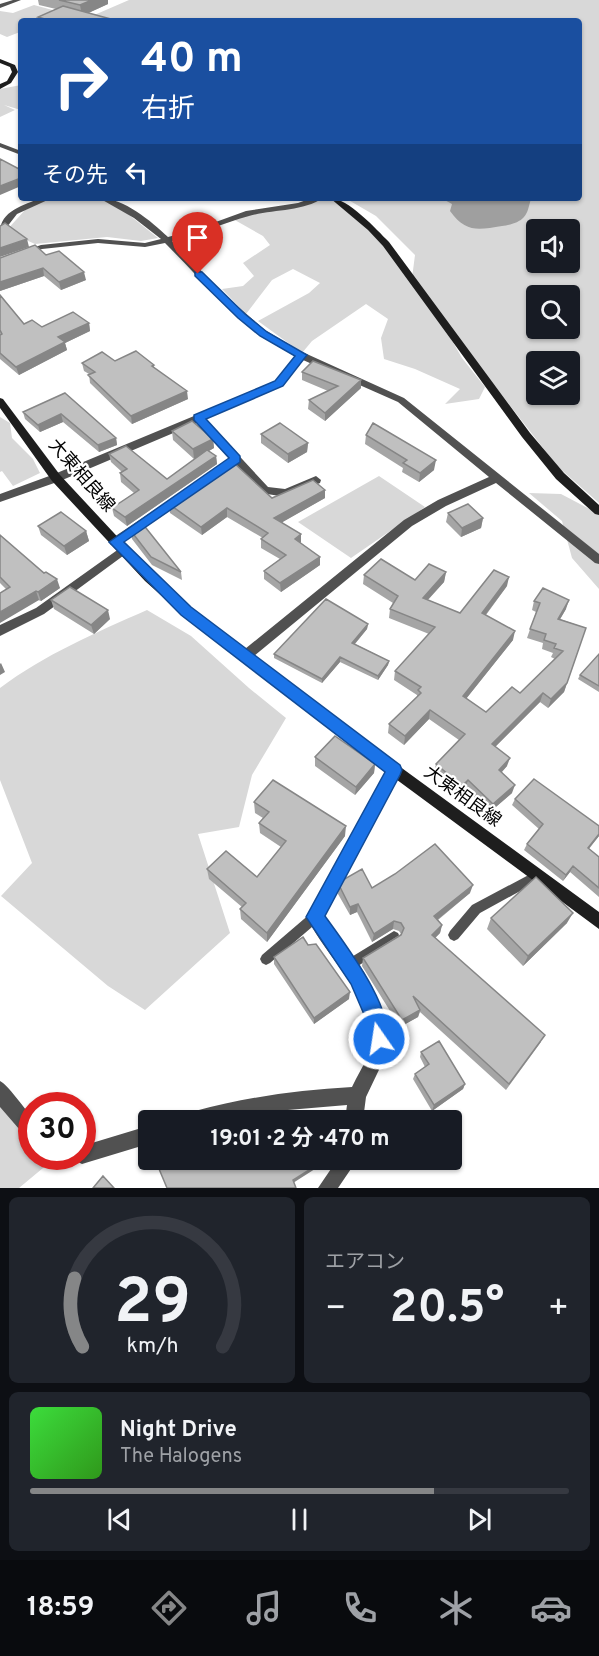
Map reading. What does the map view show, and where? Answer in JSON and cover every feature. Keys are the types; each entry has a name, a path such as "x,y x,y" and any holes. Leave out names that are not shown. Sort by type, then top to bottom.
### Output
{"street":[{"path":"0,6 18,0"},
{"path":"0,61 13,66 18,73 0,87"},
{"path":"0,145 18,152"},
{"path":"0,230 14,212 41,201"},
{"path":"109,201 126,210 167,240 241,316 263,334 302,355 378,387 401,400 599,560"},
{"path":"0,262 41,247 98,241 145,245 194,233 249,213 300,205 311,201"},
{"path":"338,201 371,228 386,244 526,435 560,476 599,511"},
{"path":"0,498 56,478 279,384 302,355"},
{"name":"大東相良線","path":"0,400 56,478 119,546 186,611 394,770 599,921"},
{"path":"198,418 231,462 266,490 286,493 316,480"},
{"path":"244,657 408,523 442,503 497,478"},
{"path":"0,631 40,611 189,491"},
{"path":"355,1110 357,1096 378,1053 379,1026 358,978 315,917 394,770"},
{"path":"0,1090 18,1115"},
{"path":"228,1110 294,1098 357,1096"},
{"path":"96,1151 138,1138"},
{"path":"327,1188 340,1170"}],"lane":[{"path":"454,935 476,909 538,875"},
{"path":"266,959 315,917"},
{"path":"349,965 394,937"}],"shaded area":[{"path":"129,0 599,0 599,503 557,466 431,304 462,358 485,387 479,399 445,404 460,389 415,369 384,359 381,338 388,319 366,304 312,341 302,353 258,321 309,293 320,283 293,269 272,280 246,314 222,289 243,286 254,276 243,263 270,245 263,236 233,219 308,201 335,201 376,236 412,278 415,255 376,216 350,201 582,201 582,18 87,18"},
{"path":"34,5 60,12 45,18 18,18 18,33 7,37 0,34 0,11 13,13"},
{"path":"18,86 18,109 4,105 15,110 0,117 0,89"},
{"path":"43,201 106,201 123,210 158,238 141,241 107,237 35,244 6,231 25,210"},
{"path":"446,201 530,201 524,217 519,221 479,229 461,223 450,211 452,204"},
{"path":"0,417 10,423 12,438 33,459 40,473 13,486 2,471 0,472"},
{"path":"379,476 425,507 351,558 298,522"},
{"path":"529,493 561,494 599,514 599,589 572,558 562,521"},
{"path":"147,610 191,636 286,718 252,775 239,827 198,834 230,933 145,1010 108,986 1,896 32,863 0,780 0,688 34,665"},
{"path":"0,1102 18,1125 18,1170 41,1170 19,1188 0,1188"}],"building":[{"path":"59,0 92,0 80,5"},
{"path":"63,6 107,18 41,18 38,17"},
{"path":"0,159 18,168 18,179 0,186"},
{"path":"5,223 27,239 0,248 0,226"},
{"path":"35,245 46,255 59,251 84,272 59,282 43,268 0,282 0,258"},
{"path":"0,295 24,324 32,320 42,327 73,312 89,323 58,337 65,342 16,367 0,353 0,335 2,334"},
{"path":"136,351 154,365 152,366 187,391 131,416 88,375 95,372 82,363 102,352 115,361"},
{"path":"313,361 361,380 325,413 309,400 338,386 302,372"},
{"path":"65,393 116,438 98,445 61,414 38,425 23,412"},
{"path":"192,421 213,439 193,449 172,431"},
{"path":"280,423 308,443 288,454 261,434"},
{"path":"373,423 436,460 420,473 403,463 407,460 366,435"},
{"path":"126,446 167,479 207,450 216,456 125,517 112,508 139,490 120,473 127,469 109,454"},
{"path":"234,463 272,498 313,480 325,490 274,518 301,534 295,539 320,557 280,583 264,571 286,555 261,539 268,533 227,508 201,527 169,504 228,464"},
{"path":"468,504 483,518 462,528 448,513"},
{"path":"61,512 86,531 64,546 38,526"},
{"path":"142,523 181,572 151,557 131,531"},
{"path":"0,535 44,573 57,579 0,612 0,593 10,587 0,577"},
{"path":"381,559 415,580 429,564 446,572 423,598 460,613 494,570 509,577 482,613 515,631 463,696 486,712 512,687 520,693 563,651 554,648 556,644 544,640 546,634 530,629 540,603 534,601 543,588 569,600 558,619 586,628 567,683 551,699 543,693 492,744 510,758 499,770 515,785 493,804 468,780 462,786 436,764 465,734 430,710 405,736 389,724 421,693 418,690 421,687 395,671 435,627 390,609 398,596 364,575"},
{"path":"70,587 108,610 91,625 51,600"},
{"path":"326,599 368,624 352,643 389,661 378,676 340,657 322,679 274,654"},
{"path":"599,654 599,686 580,675"},
{"path":"335,736 375,764 356,787 315,757"},
{"path":"534,779 599,826 599,834 588,848 599,857 599,888 573,866 566,875 527,844 543,824 515,799"},
{"path":"273,780 346,826 267,933 240,909 246,903 207,869 226,851 257,877 286,841 259,823 269,812 254,802"},
{"path":"435,844 473,885 434,916 442,925 432,935 545,1035 509,1084 413,996 420,1010 402,1020 363,958 401,935 404,928 401,923 394,921 374,934 358,904 350,907 339,885 341,881 362,869 372,888"},
{"path":"536,877 573,913 528,956 491,918"},
{"path":"303,937 308,945 316,944 350,992 314,1018 274,957"},
{"path":"439,1041 465,1084 434,1105 415,1074 429,1064 421,1052"},
{"path":"160,1170 309,1170 293,1180 296,1188 167,1188"},
{"path":"103,1176 114,1188 93,1188"}],"route":[{"path":"198,274 263,334 302,355 279,384 198,418 236,459 115,542 149,578 186,611 394,770 315,917 358,978 379,1026 379,1039"}]}
